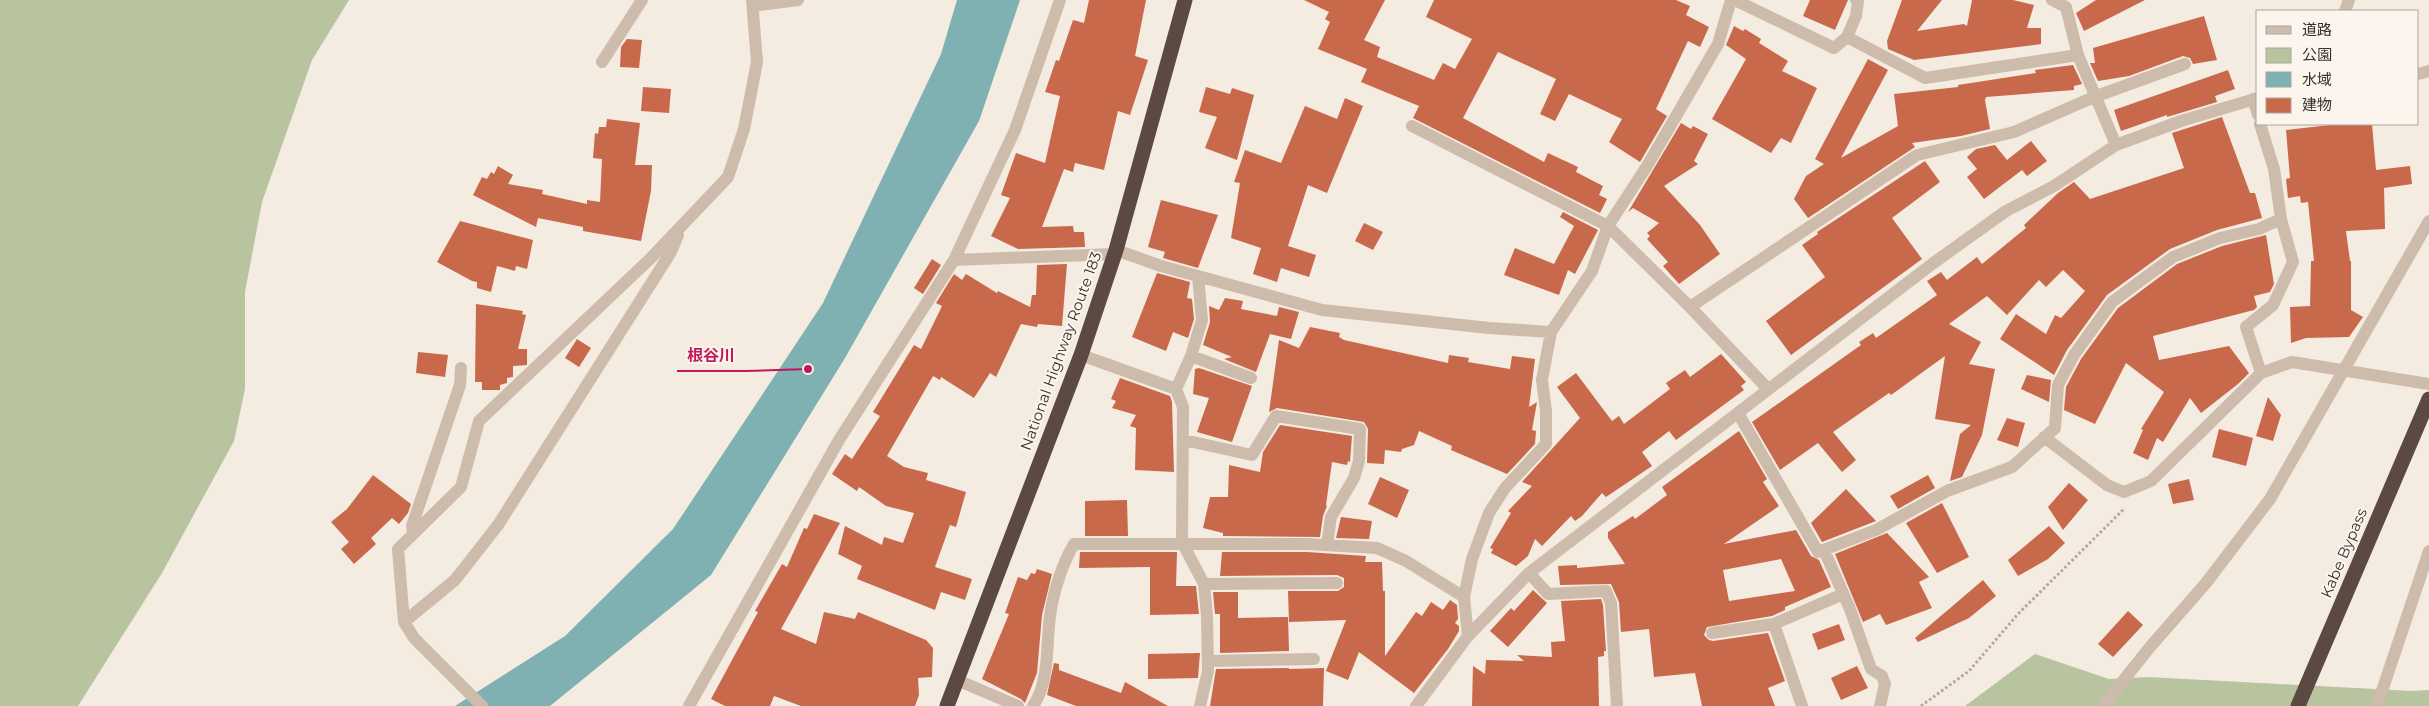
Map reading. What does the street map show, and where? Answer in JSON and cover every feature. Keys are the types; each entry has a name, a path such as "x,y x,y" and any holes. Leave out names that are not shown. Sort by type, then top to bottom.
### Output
{"highway":[{"name":"National Highway Route 183","path":"947,706 1081,355 1115,252 1184,0"},
{"name":"Kabe Bypass","path":"2298,706 2429,394"},
{"name":"Kabe Bypass","path":"2422,413 2429,399"}],"street":[{"path":"602,62 642,0"},
{"path":"482,706 414,638 404,622 398,549 461,487 479,421 651,258 728,177 744,129 757,62 752,3 798,0"},
{"path":"688,706 839,440 954,260 1015,130 1060,0"},
{"path":"1468,636 1464,597 1472,559 1489,513 1505,488 1546,444 1546,412 1542,380 1551,332 1592,271 1608,226 1647,166 1718,44 1733,0 1834,48 1847,37 1856,16 1858,2 1856,0"},
{"path":"2052,0 2066,7 2078,55 2116,146"},
{"path":"1847,37 1925,78 2078,55"},
{"path":"1690,307 1917,155 2014,132 2094,97 2186,64"},
{"path":"1416,706 1468,636 1529,573 1932,264 2006,211 2054,186 2116,146 2181,121 2255,99"},
{"path":"2260,125 2274,169 2281,219 2293,262 2273,305 2246,327 2260,373"},
{"path":"1412,126 1608,226 1690,307 1768,389"},
{"path":"1738,413 1818,552 1824,550 1876,530 1947,491 2012,467 2055,428 2058,385 2074,355 2112,302 2174,257 2220,238 2259,229 2281,219"},
{"path":"2103,706 2144,654 2206,583 2270,499 2352,371 2429,221"},
{"path":"404,622 455,580 498,525 665,260 683,224"},
{"path":"954,260 1115,252 1322,310 1489,328 1551,332"},
{"path":"1198,276 1202,320 1191,356 1176,389 1183,407 1182,542 1204,584 1208,671 1200,706"},
{"path":"1081,355 1176,389"},
{"path":"1191,356 1251,378"},
{"path":"2044,437 2108,485 2124,492 2152,481 2260,373 2292,362 2429,384"},
{"path":"414,534 412,526 460,385 461,368"},
{"path":"1184,440 1252,455 1276,416 1360,429 1359,461 1354,478 1331,517 1327,545"},
{"path":"1033,706 1038,698 1047,659 1053,603 1068,554 1074,544 1182,542 1377,548 1406,561 1464,597"},
{"path":"1824,550 1843,594 1871,669 1882,676 1885,684 1880,706"},
{"path":"2377,706 2429,551"},
{"path":"1529,573 1548,594 1606,591 1611,603 1617,706"},
{"path":"1204,584 1337,583"},
{"path":"1712,633 1774,624 1843,594"},
{"path":"1774,624 1802,706"},
{"path":"1208,661 1314,658"},
{"path":"956,680 1018,706"}],"path":[{"path":"1921,706 1969,672 2018,614 2126,507"}],"green space":[{"path":"0,0 349,0 312,60 262,202 245,292 245,389 234,441 162,573 78,706 0,706"},
{"path":"2035,654 2109,679 2148,677 2412,691 2429,690 2429,706 1965,706"}],"water":[{"path":"957,0 1020,0 979,121 845,358 711,575 550,706 455,706 565,636 673,529 823,303 941,54"}],"building":[{"path":"1089,0 1146,0 1135,56 1148,60 1130,115 1118,111 1104,170 1075,163 1073,172 1064,169 1042,227 1073,226 1074,232 1084,232 1085,247 1018,249 991,236 1010,198 1001,195 1016,153 1045,163 1060,96 1045,92 1056,60 1059,61 1073,20 1084,23"},
{"path":"1304,0 1385,0 1364,40 1380,47 1377,57 1434,80 1443,63 1455,69 1472,39 1426,17 1434,0 1676,0 1690,6 1686,15 1709,27 1700,47 1688,41 1656,109 1667,116 1640,162 1609,142 1622,119 1569,94 1555,121 1540,114 1556,79 1498,52 1463,118 1544,162 1548,153 1578,167 1576,172 1603,186 1599,195 1607,199 1600,213 1413,118 1419,106 1361,82 1367,69 1318,49 1330,22 1325,19 1329,12"},
{"path":"1810,0 1848,0 1835,30 1803,16"},
{"path":"1902,0 1942,0 1917,31 1964,24 1967,26 1972,0 2013,0 2034,5 2027,28 2041,28 2041,44 1914,60 1888,49 1887,41"},
{"path":"2096,0 2145,0 2084,31 2076,13"},
{"path":"2204,16 2217,60 2193,64 2190,58 2183,56 2129,76 2098,81 2090,63 2095,63 2093,48"},
{"path":"1734,26 1743,31 1745,29 1761,39 1759,43 1788,61 1782,71 1817,88 1791,143 1781,138 1771,153 1712,119 1746,59 1726,45"},
{"path":"627,39 642,40 639,68 620,67 621,47"},
{"path":"1868,59 1888,70 1841,158 1898,126 1894,94 1958,87 1958,85 2036,73 2035,70 2073,65 2082,84 2074,86 2074,90 1986,97 1990,129 1961,136 1912,143 1915,147 1808,218 1794,199 1806,176 1824,164 1815,159"},
{"path":"2228,70 2235,89 2215,96 2217,102 2167,117 2167,115 2121,131 2114,110"},
{"path":"643,87 671,89 669,113 641,111"},
{"path":"1206,87 1230,94 1232,88 1254,95 1237,160 1205,148 1217,117 1199,112"},
{"path":"1345,98 1363,106 1327,193 1308,185 1288,246 1316,255 1309,277 1281,268 1277,282 1253,274 1261,248 1231,238 1240,183 1234,182 1245,150 1281,163 1305,106 1337,119"},
{"path":"2222,117 2250,193 2255,193 2262,218 2217,230 2170,249 2107,295 2067,350 2054,375 2000,339 2016,314 2046,334 2055,315 2061,318 2085,291 2063,270 2046,287 2039,280 2007,315 1987,296 1949,324 1981,342 1969,364 1995,369 1982,435 1962,477 1950,481 1960,434 1971,425 1935,419 1945,356 1891,395 1889,393 1833,432 1856,460 1842,472 1818,443 1780,470 1752,422 1861,345 1859,342 1873,333 1876,338 1937,295 1927,281 1941,272 1947,280 1977,257 1982,264 2026,228 2024,225 2058,193 2074,182 2090,199 2184,168 2172,133"},
{"path":"607,119 640,123 635,165 652,165 651,191 641,241 583,231 583,227 538,218 536,227 473,195 482,177 487,179 491,172 494,174 498,166 513,175 508,184 543,190 542,194 587,204 587,200 600,202 602,159 593,158 595,133 598,134 599,127 606,127"},
{"path":"1681,123 1691,129 1693,126 1708,134 1694,161 1698,164 1664,186 1700,225 1720,254 1679,284 1663,266 1668,262 1647,239 1650,236 1647,233 1659,223 1633,208 1628,212"},
{"path":"2330,125 2372,125 2376,170 2410,166 2412,184 2384,188 2385,229 2346,231 2351,261 2351,310 2363,317 2349,337 2306,338 2291,343 2290,307 2310,306 2311,261 2314,261 2308,202 2301,203 2300,196 2288,198 2286,179 2290,178 2286,130"},
{"path":"2031,141 2047,161 2027,176 2022,170 1984,199 1967,177 1977,169 1967,157 1976,149 1995,145 2007,160"},
{"path":"1925,161 1940,182 1892,218 1922,259 1791,355 1766,321 1825,277 1802,245 1818,234 1817,232"},
{"path":"1161,200 1218,215 1198,268 1163,258 1165,252 1148,247"},
{"path":"1563,212 1598,230 1575,274 1568,270 1559,295 1504,275 1515,248 1554,264 1574,226 1560,217"},
{"path":"460,221 533,240 527,269 516,266 515,271 497,266 491,292 477,288 477,282 437,262"},
{"path":"1364,223 1383,232 1373,250 1355,241"},
{"path":"2266,235 2274,284 2270,292 2254,296 2257,307 2254,310 2153,336 2159,360 2229,346 2249,373 2238,384 2201,413 2190,398 2163,442 2157,438 2148,460 2133,453 2143,430 2141,429 2164,392 2126,363 2095,424 2064,410 2066,387 2081,359 2118,308 2177,264 2222,246"},
{"path":"932,259 941,265 923,294 914,288"},
{"path":"1067,264 1062,326 1038,324 1037,327 1021,324 996,377 990,373 974,398 941,377 940,380 933,376 887,456 904,467 928,473 926,480 966,492 956,527 950,525 935,567 972,579 965,600 941,592 935,610 857,579 862,566 838,554 845,526 882,545 884,537 903,543 914,513 886,506 859,487 857,491 832,474 845,454 852,459 880,416 873,412 914,345 921,349 942,306 936,303 954,274 962,280 966,274 997,293 998,291 1030,307 1032,295 1036,295 1037,265"},
{"path":"1157,273 1190,282 1187,298 1192,299 1194,319 1188,338 1173,332 1166,351 1132,337"},
{"path":"1225,298 1243,301 1241,309 1277,316 1279,307 1299,312 1291,339 1270,334 1256,372 1224,359 1232,357 1203,345 1210,322 1209,306 1219,310"},
{"path":"476,304 523,311 522,314 526,315 518,349 527,349 527,365 513,366 513,377 507,378 507,383 500,385 500,390 482,390 482,382 475,382"},
{"path":"1310,327 1340,333 1339,337 1344,340 1448,363 1449,355 1469,358 1468,362 1510,369 1512,356 1535,359 1529,407 1537,402 1532,430 1536,431 1535,444 1507,474 1451,450 1452,446 1419,431 1414,445 1402,449 1401,452 1385,450 1384,464 1367,463 1368,429 1364,422 1277,408 1269,412 1279,340 1299,348"},
{"path":"577,339 591,348 579,367 565,358"},
{"path":"418,352 448,355 445,377 416,373"},
{"path":"1721,354 1746,382 1741,386 1744,390 1676,440 1669,431 1642,452 1652,466 1606,497 1602,493 1582,516 1575,521 1571,516 1542,546 1535,539 1528,556 1516,566 1491,553 1493,549 1490,548 1511,513 1508,511 1532,486 1522,482 1580,418 1557,387 1576,373 1612,421 1619,416 1624,424 1670,389 1666,383 1685,370 1690,377"},
{"path":"1199,368 1252,386 1232,442 1197,432 1209,398 1193,394 1195,369"},
{"path":"2027,375 2051,380 2049,402 2021,389"},
{"path":"1120,378 1170,396 1172,402 1174,472 1135,470 1136,428 1130,426 1136,415 1112,408 1116,401 1111,399"},
{"path":"2268,397 2281,415 2273,441 2256,436"},
{"path":"2007,418 2025,423 2018,447 1997,440"},
{"path":"1280,425 1352,436 1350,462 1348,461 1347,465 1332,462 1327,506 1323,516 1320,537 1223,536 1223,533 1203,528 1210,497 1228,497 1229,465 1260,472 1263,452"},
{"path":"2219,429 2253,438 2246,466 2212,457"},
{"path":"1739,431 1767,479 1763,482 1779,506 1724,544 1796,530 1811,556 1819,560 1831,587 1785,607 1785,610 1772,616 1707,627 1704,635 1713,641 1768,633 1785,681 1768,688 1775,706 1702,706 1695,673 1654,677 1649,629 1621,632 1619,602 1611,584 1560,585 1558,566 1577,565 1577,568 1625,564 1608,538 1608,532 1633,516 1635,519 1667,495 1662,487","holes":["1781,559 1795,591 1729,601 1723,570"]},
{"path":"373,475 411,504 408,513 399,524 392,518 371,538 376,544 354,564 341,549 349,542 331,522 347,509"},
{"path":"1928,475 1935,488 1898,509 1890,496"},
{"path":"1380,477 1409,490 1397,518 1368,504"},
{"path":"2189,479 2194,500 2173,504 2168,484"},
{"path":"2069,483 2088,500 2063,530 2048,507"},
{"path":"1846,489 1876,521 1822,542 1811,523"},
{"path":"1127,500 1128,536 1085,536 1085,501"},
{"path":"1942,503 1969,557 1937,573 1906,523"},
{"path":"814,514 840,523 781,629 816,644 824,612 855,619 858,612 926,640 933,648 932,677 918,678 919,695 915,706 801,706 774,696 770,706 725,706 711,699 758,612 755,611 782,564 787,567 804,528 807,529"},
{"path":"1341,517 1372,521 1369,539 1336,538"},
{"path":"2049,526 2065,543 2048,559 2018,576 2008,560"},
{"path":"1887,533 1929,577 1919,582 1932,608 1886,625 1880,614 1863,622 1835,554"},
{"path":"1080,552 1177,552 1176,586 1196,586 1199,614 1150,615 1150,567 1079,568"},
{"path":"1222,552 1307,552 1366,556 1365,562 1382,562 1383,591 1385,591 1385,656 1416,612 1422,616 1431,602 1443,610 1450,600 1457,605 1458,619 1455,623 1459,626 1459,631 1448,649 1414,693 1359,652 1348,680 1326,671 1346,620 1289,622 1288,591 1338,591 1344,587 1344,578 1337,575 1220,576"},
{"path":"1037,569 1052,574 1042,615 1037,673 1025,703 1021,699 982,679 1009,614 1005,613 1018,577 1027,580 1031,573 1035,574"},
{"path":"1983,580 1996,596 1969,618 1918,642 1915,638"},
{"path":"1533,590 1547,603 1508,647 1490,631 1511,608 1514,611"},
{"path":"1213,592 1238,592 1238,618 1288,617 1289,651 1220,653 1220,614 1215,614"},
{"path":"1601,599 1606,651 1604,651 1604,656 1598,657 1599,706 1472,706 1473,666 1485,674 1486,660 1524,661 1517,655 1552,657 1551,642 1565,641 1561,601"},
{"path":"2128,611 2143,625 2113,657 2098,644"},
{"path":"1839,624 1845,640 1818,650 1812,634"},
{"path":"1200,653 1198,678 1148,679 1148,654"},
{"path":"1054,663 1059,664 1059,670 1121,693 1125,682 1168,706 1076,706 1047,695"},
{"path":"1857,666 1868,688 1841,700 1831,678"},
{"path":"1324,668 1323,706 1210,706 1216,669"}],"place":[{"name":"根谷川","path":"808,369"}]}
